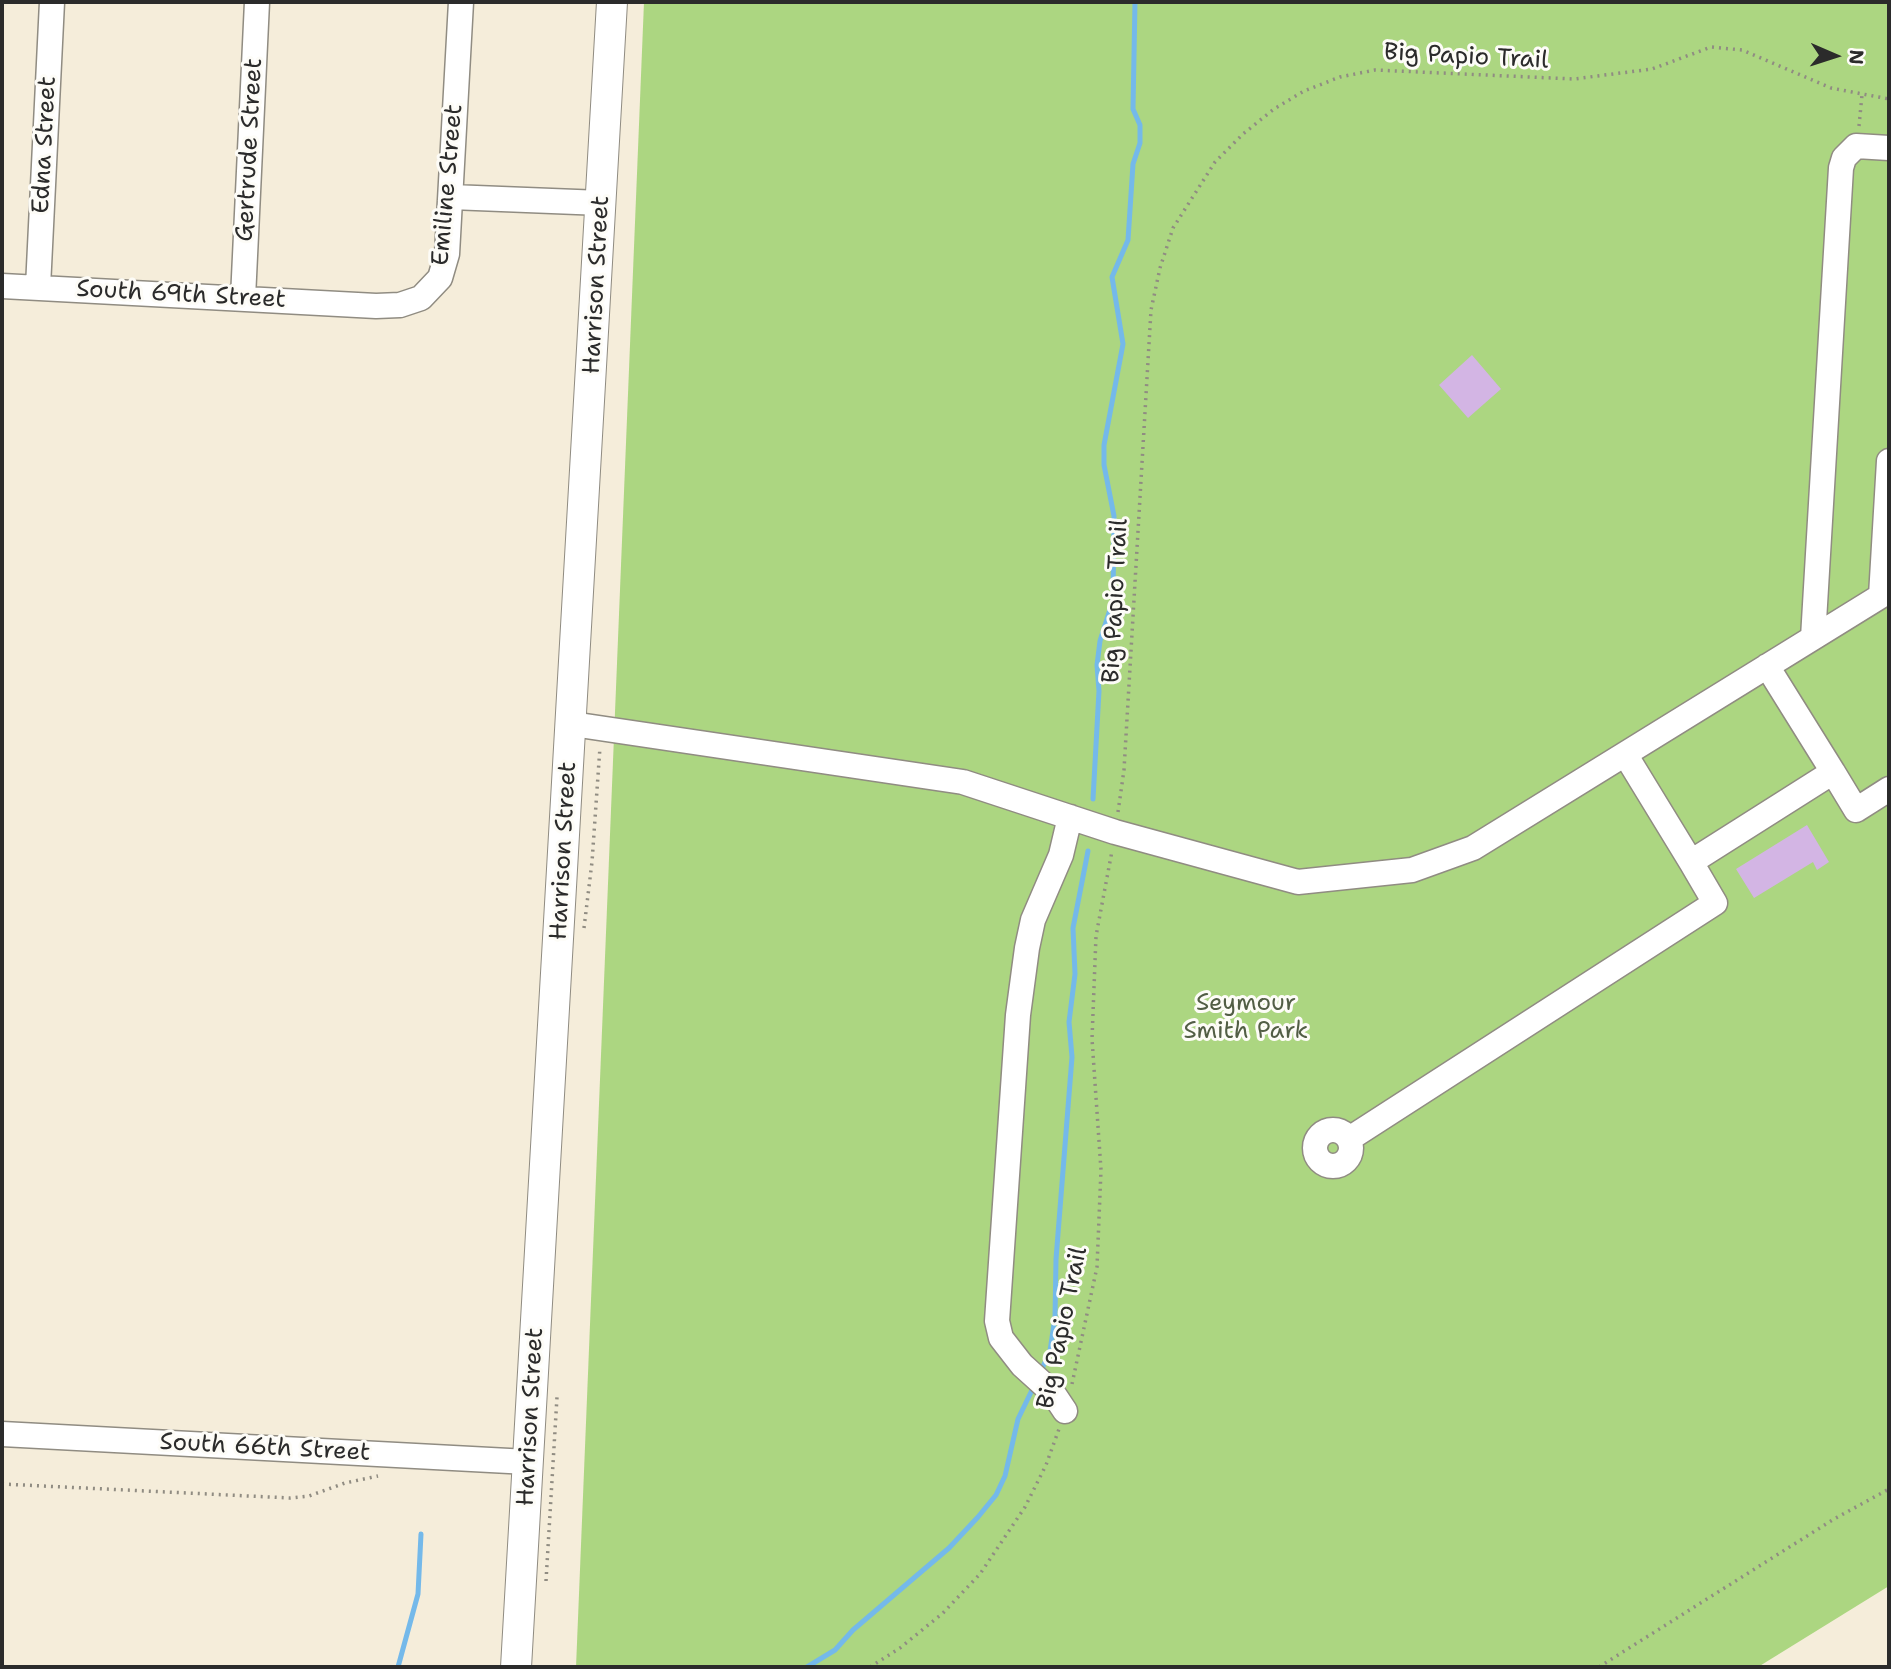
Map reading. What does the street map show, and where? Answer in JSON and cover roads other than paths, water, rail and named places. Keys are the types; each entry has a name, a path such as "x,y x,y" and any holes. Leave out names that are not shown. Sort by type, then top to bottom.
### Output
{"main road":[{"name":"Harrison Street","path":"606,2 608,35"},
{"name":"Harrison Street","path":"516,1667 612,2"}],"street":[{"name":"Edna Street","path":"38,288 52,2"},
{"name":"Gertrude Street","path":"243,298 257,2"},
{"name":"Emiline Street","path":"360,305 408,303 432,289 440,278 447,254 461,2"},
{"path":"1813,638 1840,168 1849,150 1856,146 1889,148"},
{"path":"451,197 602,203"},
{"name":"South 69th Street","path":"2,286 360,305"},
{"path":"572,724 963,782 1115,832 1298,882 1412,870 1474,848 1885,593 1889,461"},
{"path":"1768,666 1856,810 1889,789"},
{"path":"1349,1139 1715,903 1625,754"},
{"path":"1691,862 1833,772"},
{"path":"1065,1411 1053,1393 1001,1338 998,1307 1018,1015 1027,948 1033,920 1061,855 1070,817"},
{"name":"South 66th Street","path":"2,1434 528,1462"}],"waterway":[{"path":"1093,799 1099,691 1097,665 1100,641 1113,600 1114,516 1104,465 1104,445 1123,344 1112,277 1128,240 1133,164 1140,143 1140,125 1133,109 1135,2"},
{"path":"1041,1371 1050,1351 1055,1317 1056,1259 1072,1057 1069,1022 1075,974 1073,928 1088,851"},
{"path":"807,1667 835,1650 853,1630 949,1548 996,1495 1005,1476 1018,1419 1034,1386"},
{"path":"398,1667 418,1594 421,1534"}],"park label":[{"name":"Seymour Smith Park","path":"1246,1018"}]}
